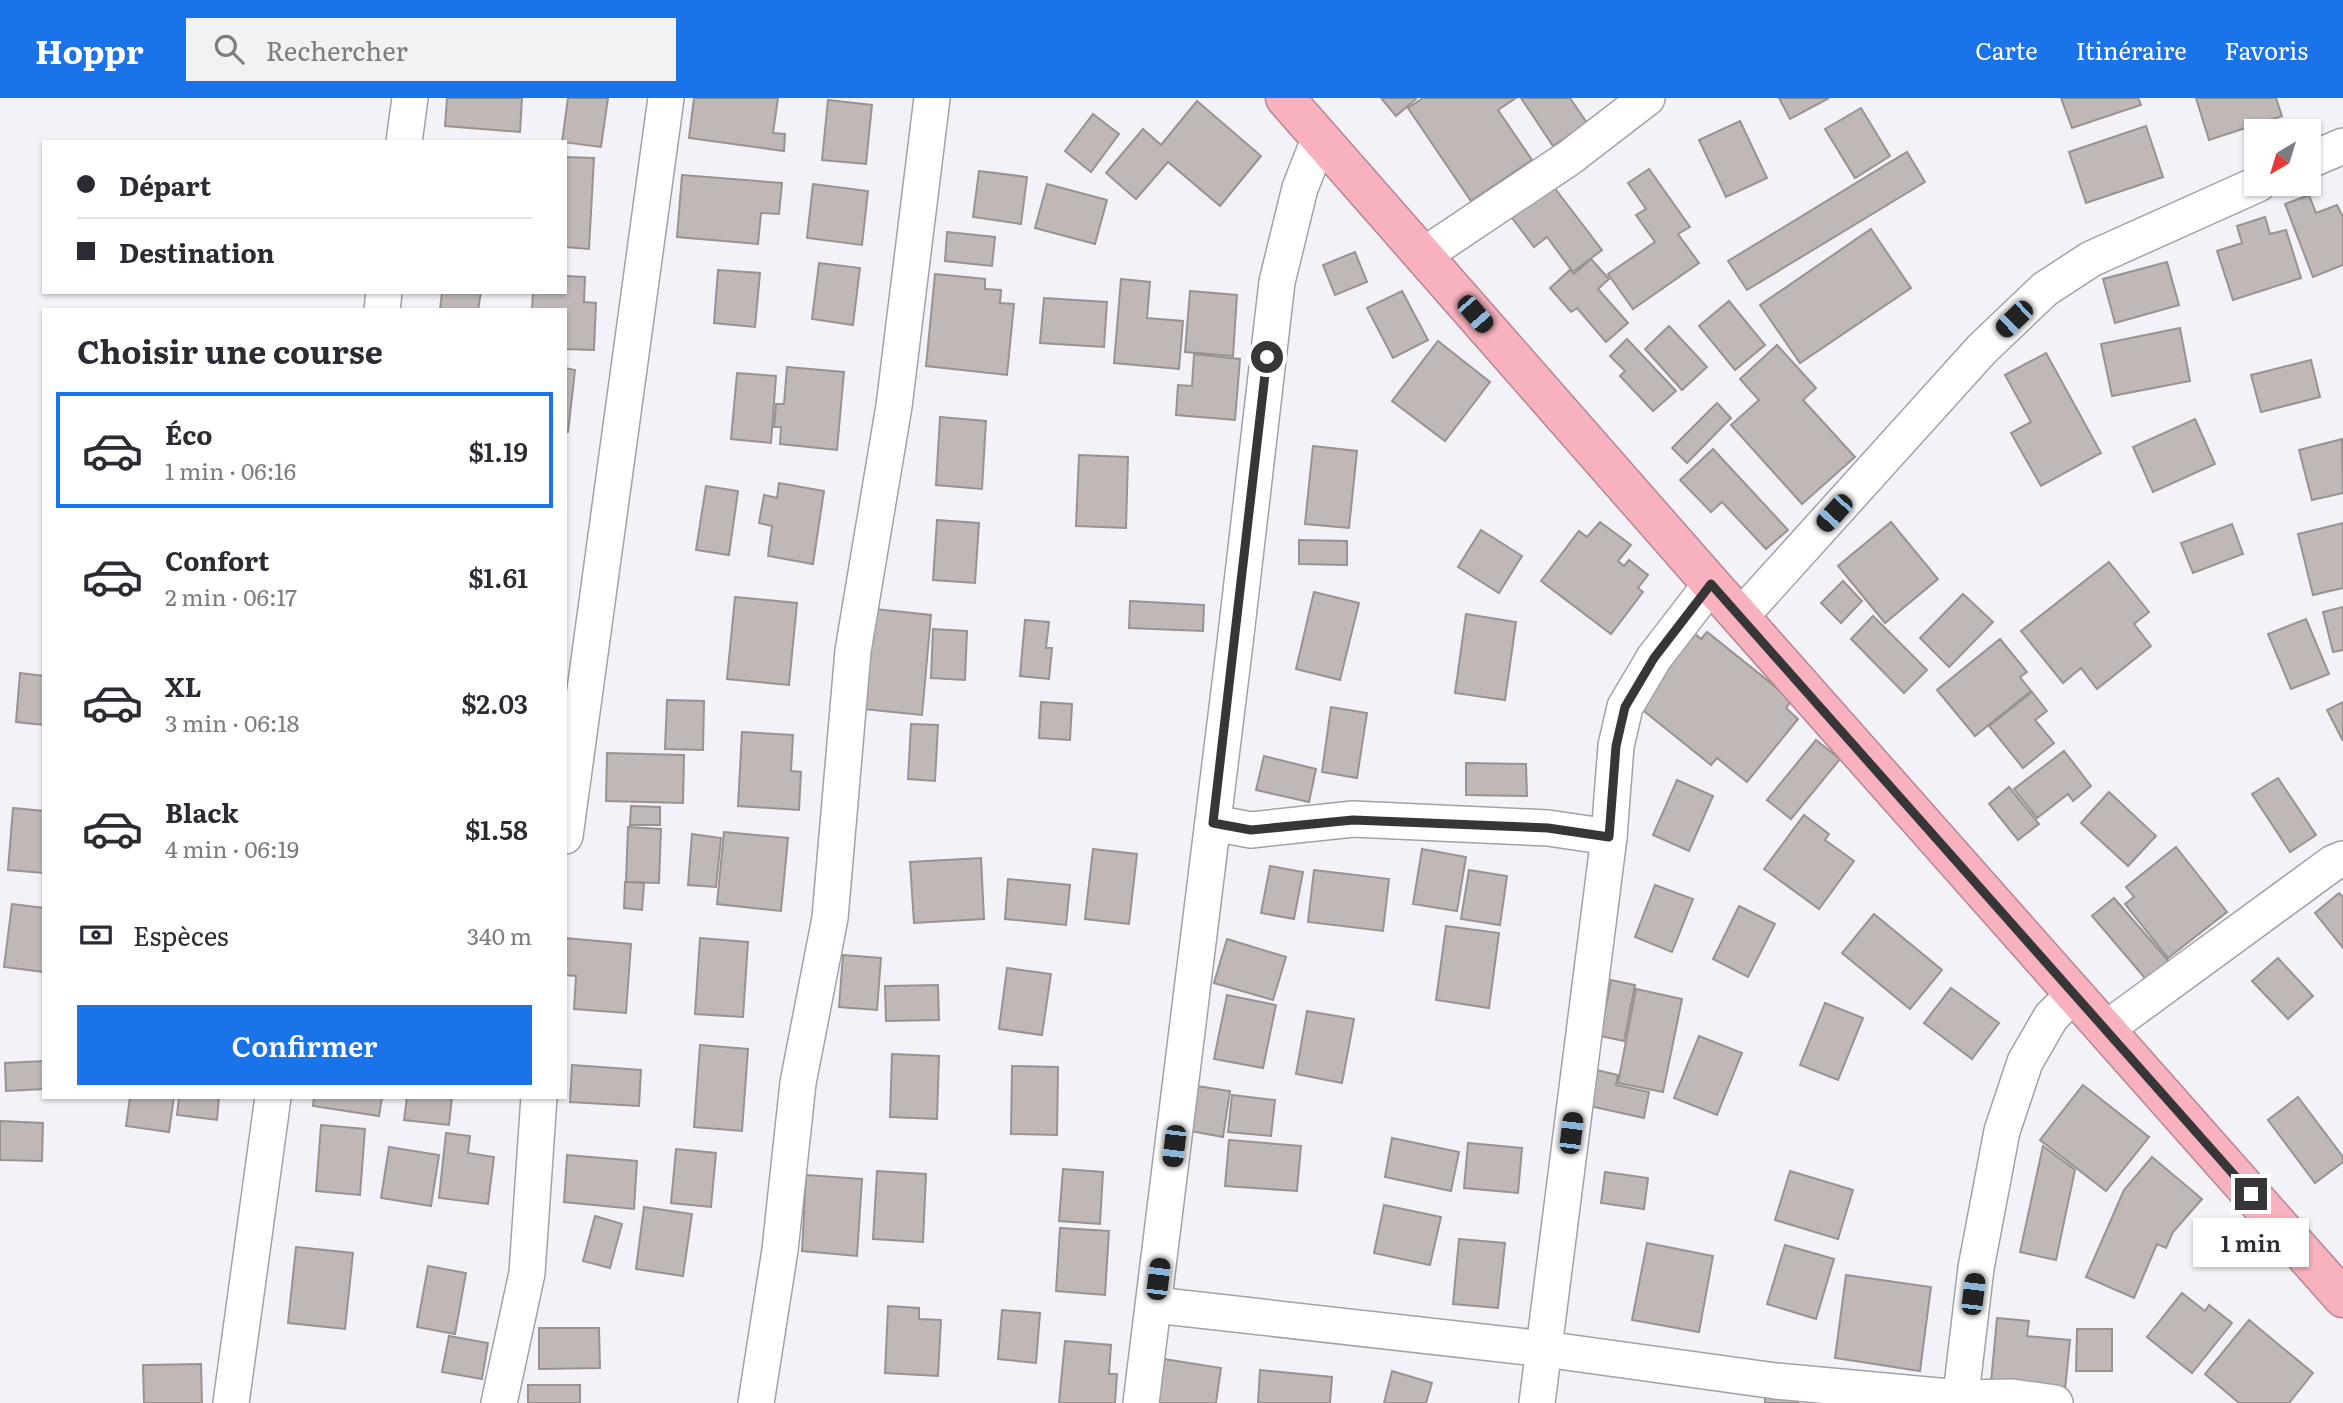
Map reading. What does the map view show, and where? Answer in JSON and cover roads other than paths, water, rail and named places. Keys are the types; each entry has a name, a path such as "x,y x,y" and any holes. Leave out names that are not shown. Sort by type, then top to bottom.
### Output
{"highway":[{"path":"1285,98 2343,1298"}],"street":[{"path":"404,140 410,98"},
{"path":"567,821 666,98"},
{"path":"756,1403 780,1250 798,1083 830,918 853,651 894,406 933,98"},
{"path":"1424,254 1569,158 1647,98"},
{"path":"1141,1403 1155,1306 1276,282 1300,188 1320,137"},
{"path":"2321,156 2343,146"},
{"path":"1741,616 1982,349 2045,289 2091,259 2244,190"},
{"path":"1537,1403 1609,837 1616,746 1625,707 1654,658 1711,584"},
{"path":"1213,823 1251,830 1353,820 1548,828 1609,837"},
{"path":"2106,1030 2333,863 2343,859"},
{"path":"1960,1400 1976,1268 2001,1131 2025,1062 2050,1017 2075,993"},
{"path":"231,1403 273,1099"},
{"path":"499,1403 527,1273 540,1099"},
{"path":"1155,1306 1544,1349 1776,1381 1960,1400 2012,1397 2055,1403"}]}
